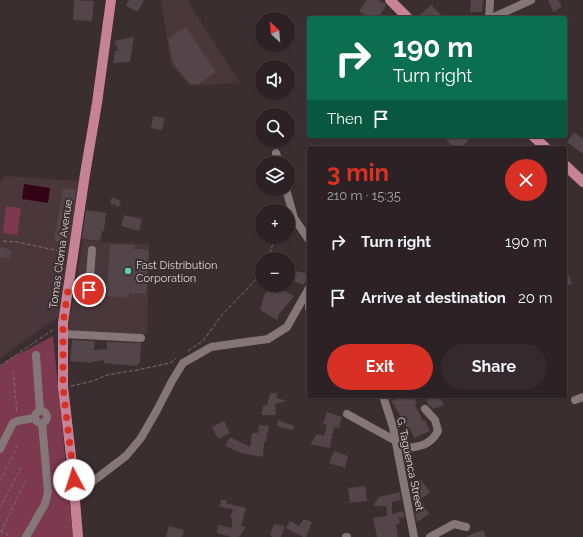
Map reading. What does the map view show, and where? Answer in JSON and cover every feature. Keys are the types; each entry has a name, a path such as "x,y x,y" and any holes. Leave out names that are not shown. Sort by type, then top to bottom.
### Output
{"main road":[{"name":"Tomas Cloma Avenue","path":"78,537 63,387 63,329 111,0"},
{"path":"390,0 406,16"},
{"path":"535,138 544,146"},
{"path":"567,167 583,182"}],"street":[{"path":"490,0 491,16"},
{"path":"495,16 531,0"},
{"path":"288,196 294,218 307,237"},
{"path":"89,290 92,250"},
{"path":"68,289 101,291"},
{"path":"75,495 126,456 140,438 183,363 211,347 268,339 286,327 307,296"},
{"path":"63,329 141,338"},
{"path":"36,355 38,415"},
{"name":"G. Taguenca Street","path":"384,398 393,427 414,537"},
{"path":"398,454 402,449 426,444 434,438 438,431 435,420 425,409"},
{"path":"0,449 13,423 17,420 44,412 47,415 46,422 42,423 48,492 45,504 26,537"},
{"path":"348,414 396,441"},
{"path":"430,537 454,524 466,527"}],"path":[{"path":"3,242 17,242 73,254"},
{"path":"183,354 203,341 221,316 255,280"},
{"path":"0,366 63,329"},
{"path":"63,387 93,381 107,375 170,363 177,359"},
{"path":"13,372 17,420"},
{"path":"0,481 18,445"},
{"path":"0,508 22,466"},
{"path":"11,537 1,531 27,478"}],"shaded area":[{"path":"161,0 187,0 240,83 191,86 171,64"},
{"path":"5,176 79,181 58,317 0,358 0,183"},
{"path":"24,184 50,188 48,203 22,199"},
{"path":"6,206 21,208 17,235 3,233"},
{"path":"83,240 108,243 149,244 147,334 68,332"},
{"path":"53,336 73,537 0,537 0,368 6,361"}],"building":[{"path":"74,0 94,1 92,21 73,20"},
{"path":"129,0 144,0 138,12 126,6"},
{"path":"367,0 378,0 386,5 380,16 366,16 359,11"},
{"path":"471,0 483,0 482,12 470,12"},
{"path":"548,0 558,0 562,7 553,12"},
{"path":"431,5 442,16 421,16 420,15"},
{"path":"186,27 216,72 198,84 190,84 173,63 168,39"},
{"path":"134,37 130,62 113,63 115,51 119,51 114,41"},
{"path":"153,116 165,118 162,130 151,128"},
{"path":"574,132 583,139 583,154 567,142"},
{"path":"445,138 467,138 469,140 462,146 452,146"},
{"path":"63,188 76,190 68,244 54,241"},
{"path":"112,197 121,201 119,207 110,203"},
{"path":"86,210 106,213 104,231 102,231 100,241 82,239"},
{"path":"124,215 142,219 139,231 121,226"},
{"name":"Fast Distribution Corporation","path":"110,244 134,245 133,249 149,250 146,294 129,293 128,298 107,296"},
{"path":"0,247 12,250 10,259 0,257"},
{"path":"567,269 572,284 567,285"},
{"path":"296,271 307,274 307,280 303,285 295,281"},
{"path":"286,292 294,296 279,314 277,320 260,310 265,293"},
{"path":"72,340 95,341 94,350 107,349 107,342 141,343 140,363 135,366 104,363 104,360 91,363 70,361"},
{"path":"270,393 277,393 277,398 287,401 275,404 276,415 261,415 263,406 267,405"},
{"path":"399,398 414,398 417,404 415,405 430,431 414,438 410,429 402,423 399,416 400,415 391,401"},
{"path":"430,398 440,398 444,405 433,409 426,400"},
{"path":"327,412 342,417 339,428 335,427 331,437 330,448 310,444 317,434 324,436 327,425 323,424"},
{"path":"278,420 294,426 293,430 277,426"},
{"path":"224,421 230,433 218,439 212,427"},
{"path":"259,425 269,426 266,442 264,442 263,457 241,453 225,446 230,437 250,447 252,433 258,433"},
{"path":"334,451 348,456 345,468 329,463"},
{"path":"421,480 430,492 420,500 411,490"},
{"path":"365,486 367,501 350,503 348,488"},
{"path":"400,492 401,500 392,502 392,514 403,511 405,517 399,518 400,523 396,524 398,537 377,537 373,518 387,516 386,506 373,506 379,497"},
{"path":"221,500 227,500 226,503 246,508 241,526 246,527 239,537 231,537 217,533 218,525 232,528 232,518 230,517 233,509 219,507"},
{"path":"424,504 429,514 417,522 414,509"},
{"path":"304,519 312,522 306,537 303,537 286,528 290,521 299,526"},
{"path":"274,524 285,526 281,537 271,537 272,536 270,535"},
{"path":"169,526 184,530 182,537 166,537"},
{"path":"483,530 486,537 467,537 467,536"}],"place":[{"name":"Fast Distribution Corporation","path":"128,271"}],"route":[{"path":"74,480 63,387 63,324 68,289 89,290"}]}
